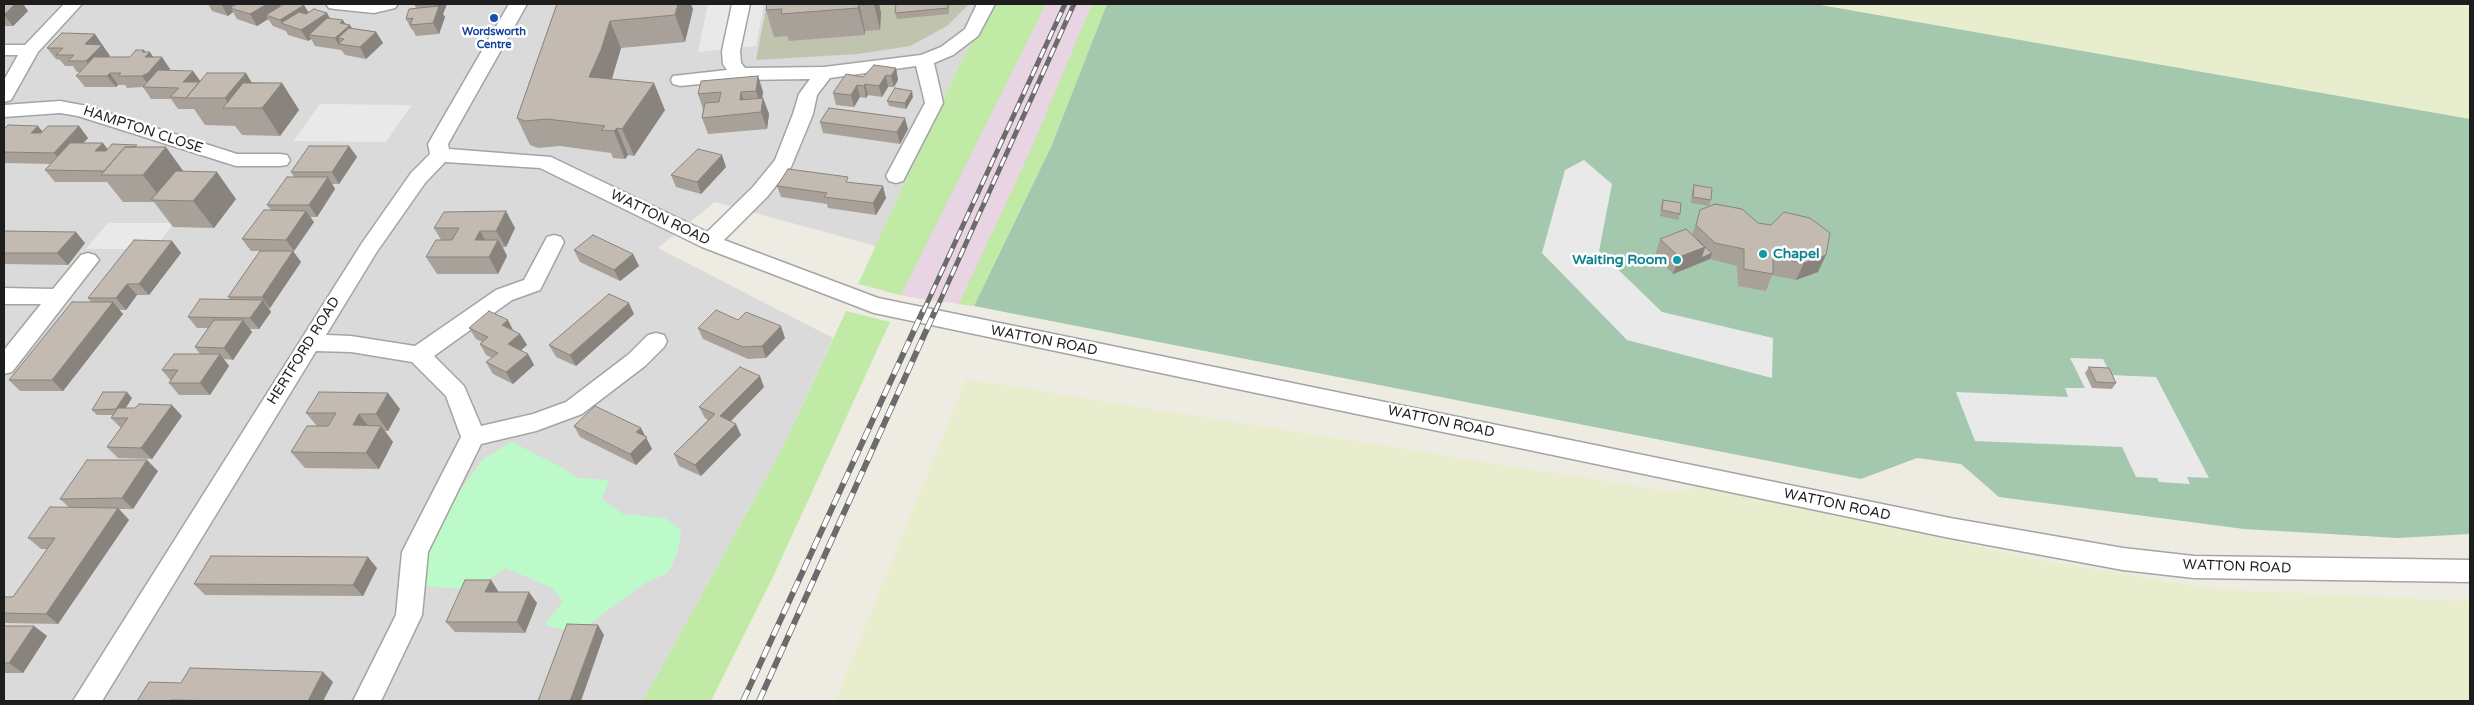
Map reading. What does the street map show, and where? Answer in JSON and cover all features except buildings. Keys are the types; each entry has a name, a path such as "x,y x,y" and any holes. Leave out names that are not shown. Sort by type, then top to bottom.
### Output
{"street":[{"path":"4,96 30,50 73,4"},
{"path":"335,4 374,8 388,5 382,24"},
{"name":"HERTFORD ROAD","path":"87,701 369,248 412,185 440,154 438,144 523,4"},
{"path":"740,74 732,64 731,51 741,4"},
{"path":"680,80 740,74 824,73 924,60 947,51 972,32 986,4"},
{"path":"4,50 30,50"},
{"path":"896,176 934,103 924,60"},
{"path":"709,242 760,192 784,162 803,114 808,94 824,73"},
{"name":"HAMPTON CLOSE","path":"4,111 60,107 80,110 236,160 280,160"},
{"name":"WATTON ROAD","path":"440,154 544,162 709,242 874,305 1950,528 2123,559 2194,567 2470,571"},
{"path":"419,355 504,295 532,285 554,242"},
{"path":"4,366 88,260"},
{"path":"4,296 58,297"},
{"path":"473,437 536,422 574,408 637,360 656,340"},
{"path":"309,343 351,344 419,355 456,392 473,437 414,552 409,615 366,701"}],"shaded area":[{"path":"4,4 993,4 958,68 876,246 715,202 658,248 833,338 782,449 643,701 4,701"},
{"path":"708,4 764,4 756,46 698,52"},
{"path":"767,4 969,4 947,26 910,46 858,54 756,60"},
{"path":"1029,4 1107,4 974,306 909,297 884,291"},
{"path":"1815,4 2470,4 2470,119"},
{"path":"320,104 412,105 386,142 293,141"},
{"path":"1584,160 1612,184 1599,251 1662,312 1773,338 1772,378 1627,340 1542,253 1565,170"},
{"path":"108,223 174,223 154,249 86,249"},
{"path":"2070,358 2103,359 2111,375 2156,377 2209,478 2187,477 2190,484 2159,482 2157,478 2136,477 2122,447 1975,441 1956,392 2068,397 2065,388 2085,388"},
{"path":"966,379 1681,493 1699,485 2034,559 2213,589 2470,601 2470,701 835,701"}],"green space":[{"path":"993,4 1046,4 901,295 858,284 958,68"},
{"path":"1092,4 1107,4 1051,147 974,306 959,304 1029,154"},
{"path":"1107,4 1815,4 2470,119 2470,534 2398,538 2244,529 1999,497 1961,464 1917,458 1861,479 974,306 1051,147"},
{"path":"846,311 890,322 773,577 711,701 643,701 782,449"},
{"path":"512,442 561,467 577,478 609,480 602,499 623,514 665,518 681,530 678,551 668,573 645,583 577,633 545,625 563,601 552,588 506,568 473,590 424,586 425,564 433,540 452,502 483,459"}],"railway":[{"path":"923,312 1065,4"},
{"path":"935,312 1074,4"},
{"path":"743,701 923,311"},
{"path":"759,701 935,311"}],"place":[{"name":"Wordsworth Centre","path":"494,18"},
{"name":"Chapel","path":"1763,254"},
{"name":"Waiting Room","path":"1677,260"}]}
